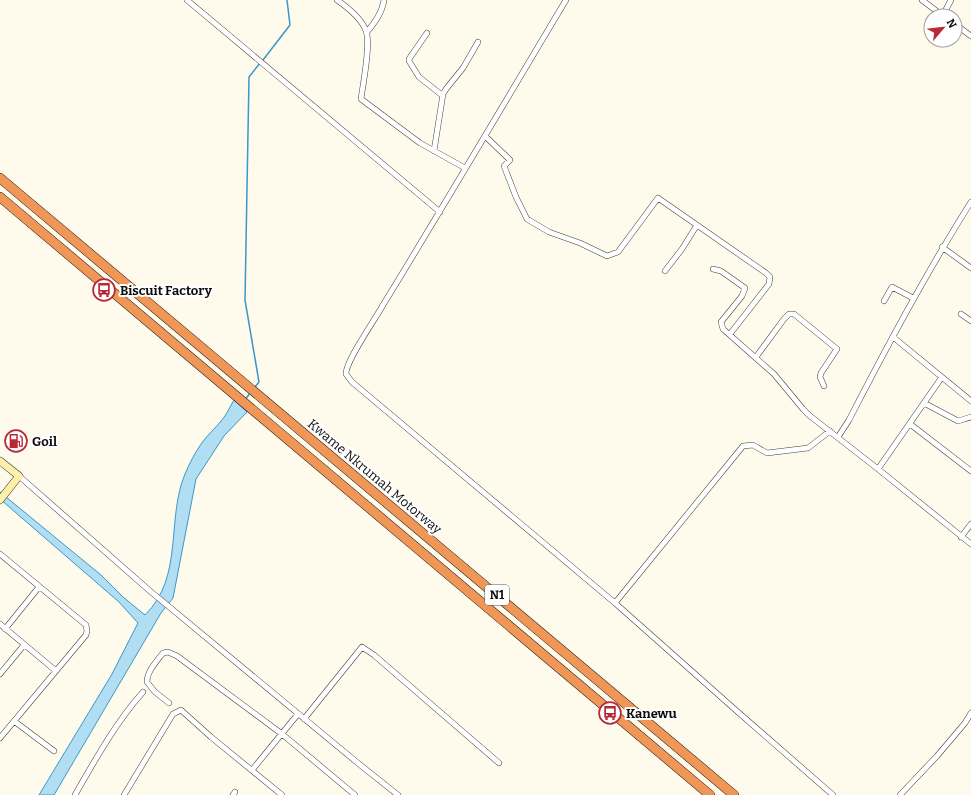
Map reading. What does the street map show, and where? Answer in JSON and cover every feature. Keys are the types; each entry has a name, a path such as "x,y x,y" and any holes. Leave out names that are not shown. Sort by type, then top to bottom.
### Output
{"highway":[{"name":"Kwame Nkrumah Motorway","path":"0,178 734,795"},
{"name":"N1","path":"0,197 710,795"}],"street":[{"path":"187,0 440,212"},
{"path":"337,0 357,18 367,32"},
{"path":"384,0 383,8 379,16 367,32 366,68 361,99 420,143 465,168"},
{"path":"566,0 347,366 346,374 352,382 615,603 728,704 834,795"},
{"path":"922,0 932,8"},
{"path":"427,33 409,61 419,77 442,96"},
{"path":"434,151 442,96 463,68 478,42"},
{"path":"485,136 510,160 504,166 516,198 527,219 549,232 580,243 606,256 618,252 658,198 766,273 770,277 769,284 730,334"},
{"path":"838,436 913,298 942,247 971,202"},
{"path":"665,271 682,249 697,224"},
{"path":"942,247 971,268"},
{"path":"713,269 721,271 746,288 742,296 721,322 723,329 774,374 803,409 971,544"},
{"path":"884,302 892,287 913,298"},
{"path":"756,357 784,319 789,314 794,314 837,349 821,373 820,377 824,386"},
{"path":"961,314 971,321"},
{"path":"893,337 971,400"},
{"path":"878,469 942,377"},
{"path":"924,404 958,422 971,417"},
{"path":"910,424 971,471"},
{"path":"615,603 743,446 753,445 767,453 808,448 830,431"},
{"path":"0,461 170,608 398,795"},
{"path":"0,500 19,476"},
{"path":"961,537 971,524"},
{"path":"0,554 86,625 87,628 86,635 0,738"},
{"path":"5,629 40,587"},
{"path":"0,624 56,671"},
{"path":"0,674 24,645"},
{"path":"304,719 362,647 499,763"},
{"path":"169,703 155,692 147,682 147,676 157,661 163,653 168,652 177,656 282,734 355,795"},
{"path":"75,795 91,767 128,711 143,692"},
{"path":"124,795 173,714 181,710 211,737 282,795"},
{"path":"900,795 937,756 971,713"},
{"path":"252,770 298,714"},
{"path":"14,721 54,751"},
{"path":"0,727 5,732"}],"water":[{"path":"234,400 247,412 224,436 196,479 173,598 161,613 54,795 39,795 112,674 138,623 119,602 0,499 0,492 101,575 123,597 145,615 157,600 165,583 170,566 179,491 185,474 201,444 225,416"}],"waterway":[{"path":"263,60 290,25 287,0"},
{"path":"255,387 259,382 245,300 249,77 260,63"},
{"path":"245,400 250,393"}],"place":[{"name":"Biscuit Factory","path":"104,290"},
{"name":"Goil","path":"16,441"},
{"name":"Kanewu","path":"610,713"}]}
